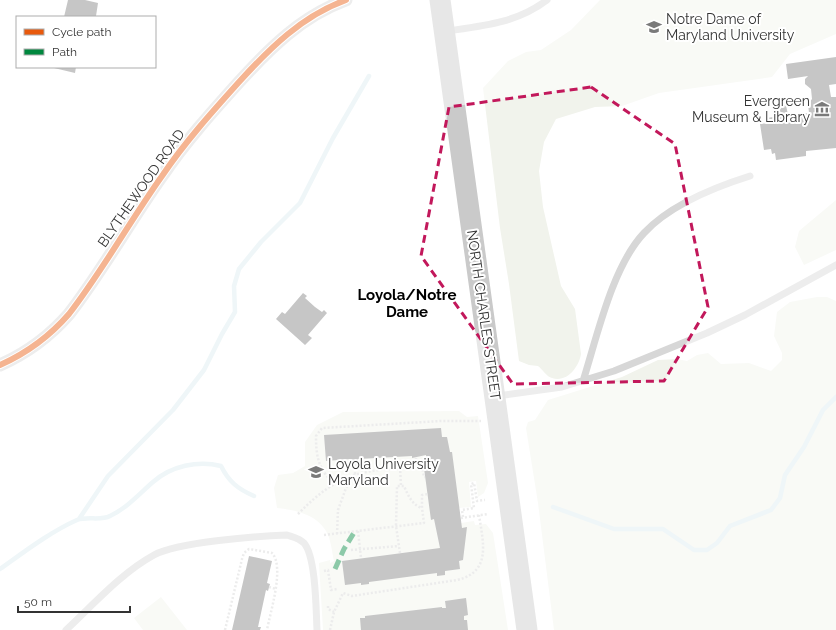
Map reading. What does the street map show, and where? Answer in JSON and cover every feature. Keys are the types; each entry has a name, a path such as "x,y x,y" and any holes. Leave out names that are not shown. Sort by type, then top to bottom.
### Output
{"main road":[{"name":"NORTH CHARLES STREET","path":"440,0 527,630"}],"street":[{"name":"BLYTHEWOOD ROAD","path":"0,365 16,358 43,340 69,314 173,160 210,114 253,67 278,42 303,21 346,0"}],"lane":[{"path":"445,31 507,21 527,13 547,0"},
{"path":"583,381 615,282 633,248 644,233 685,203 707,192 750,176"},
{"path":"495,396 538,391 583,381 614,371 707,333 745,315 834,267"},
{"path":"66,630 122,578 156,554 188,546 287,535 296,537 304,542 311,559 317,630"}],"path":[{"path":"334,482 322,470 318,459 316,436 322,428 442,421 476,421"},
{"path":"416,458 416,467"},
{"path":"337,534 338,510 346,488 355,474 354,461"},
{"path":"298,514 316,496 334,482 355,474 366,471 400,467 422,467 425,477"},
{"path":"400,467 401,486"},
{"path":"485,500 476,501 474,483 471,484 474,508 462,510 462,517 488,514"},
{"path":"400,553 396,526 397,486 401,486"},
{"path":"401,486 404,486 411,500 417,506 422,508"},
{"path":"324,535 424,523 422,495 428,494"},
{"path":"330,630 334,612 342,593 352,596 469,576 478,569 482,558 483,545 479,515"},
{"path":"358,531 361,558"},
{"path":"351,550 399,546"},
{"path":"225,630 236,579 246,550 253,550 274,555 277,563 276,589 267,630"},
{"path":"325,578 324,571 328,570 331,590 337,589"},
{"path":"269,587 276,589"},
{"path":"327,601 328,609 334,612"}],"highlighted area":[{"path":"591,87 675,144 708,307 664,381 513,384 421,256 449,107"}],"shaded area":[{"path":"600,0 836,0 836,34 790,54 772,77 659,93 622,106 595,107 556,119 544,142 539,171 543,207 561,286 575,309 581,354 575,369 567,376 557,379 548,376 538,366 529,365 519,361 500,228 483,88 508,61 526,52 541,50 571,30"},
{"path":"836,200 836,250 804,265 795,247 799,231"},
{"path":"817,297 827,297 836,301 836,630 554,630 538,503 526,428 528,422 535,420 548,400 622,377 658,360 677,359 687,361 697,355 708,353 721,364 749,363 771,371 782,360 782,353 774,336 777,312 790,302"},
{"path":"459,411 467,417 478,416 488,483 484,493 478,497 476,481 469,482 471,507 459,508 461,523 474,521 475,525 486,524 493,533 508,630 323,630 319,563 330,560 330,563 334,561 328,534 322,525 311,517 291,510 277,508 274,488 278,475 293,473 305,466 305,442 317,425 343,412"},
{"path":"161,597 187,630 143,630 134,618"}],"building":[{"path":"68,0 85,0 98,3 96,16 64,16"},
{"name":"Evergreen Museum & Library","path":"836,57 836,84 829,85 831,97 836,97 836,148 806,151 806,156 776,160 775,153 772,154 771,149 764,150 760,124 768,123 767,118 779,116 778,106 786,105 788,115 809,113 808,104 812,99 811,89 805,84 805,79 808,76 788,79 786,64"},
{"path":"54,68 76,68 75,73"},
{"path":"303,293 307,296 305,298 315,307 322,312 324,310 327,313 308,335 312,338 305,345 276,319 282,312 285,314"},
{"path":"441,428 442,437 447,437 450,452 452,452 462,528 467,527 463,560 459,561 460,569 445,571 445,575 437,576 437,573 369,582 369,584 361,585 361,583 345,585 342,561 440,548 434,519 431,520 424,468 427,468 426,455 412,458 412,456 358,459 358,461 350,461 350,459 326,461 324,435"},
{"path":"249,556 272,561 267,583 270,584 268,591 266,590 258,627 261,627 260,630 232,630"},
{"path":"466,598 468,615 464,616 464,620 467,620 468,630 361,630 360,618 365,618 365,616 442,607 446,608 445,601"}],"waterway":[{"path":"79,519 108,476 173,410 204,370 235,312 234,286 239,269 261,242 300,203 333,138 369,76"},
{"path":"553,507 614,529 663,529 694,550 707,550 717,543 730,526 771,510 780,498 785,475 804,447 823,410 836,397"},
{"path":"0,569 57,530 77,520 85,518 102,518 116,513 160,476 176,468 194,464 212,464 221,466 234,484 243,491 254,496"}],"marked path":[{"path":"335,569 344,549 355,531"}],"cycle path":[{"path":"0,365 37,344 54,330 69,314 171,163 199,128 251,69 275,45 301,24 315,15 346,0"}],"place":[{"name":"Notre Dame of Maryland University","path":"654,27"},
{"name":"Evergreen Museum & Library","path":"822,109"},
{"name":"Loyola University Maryland","path":"316,472"}],"district":[{"name":"Loyola/Notre Dame","path":"407,304"}]}
